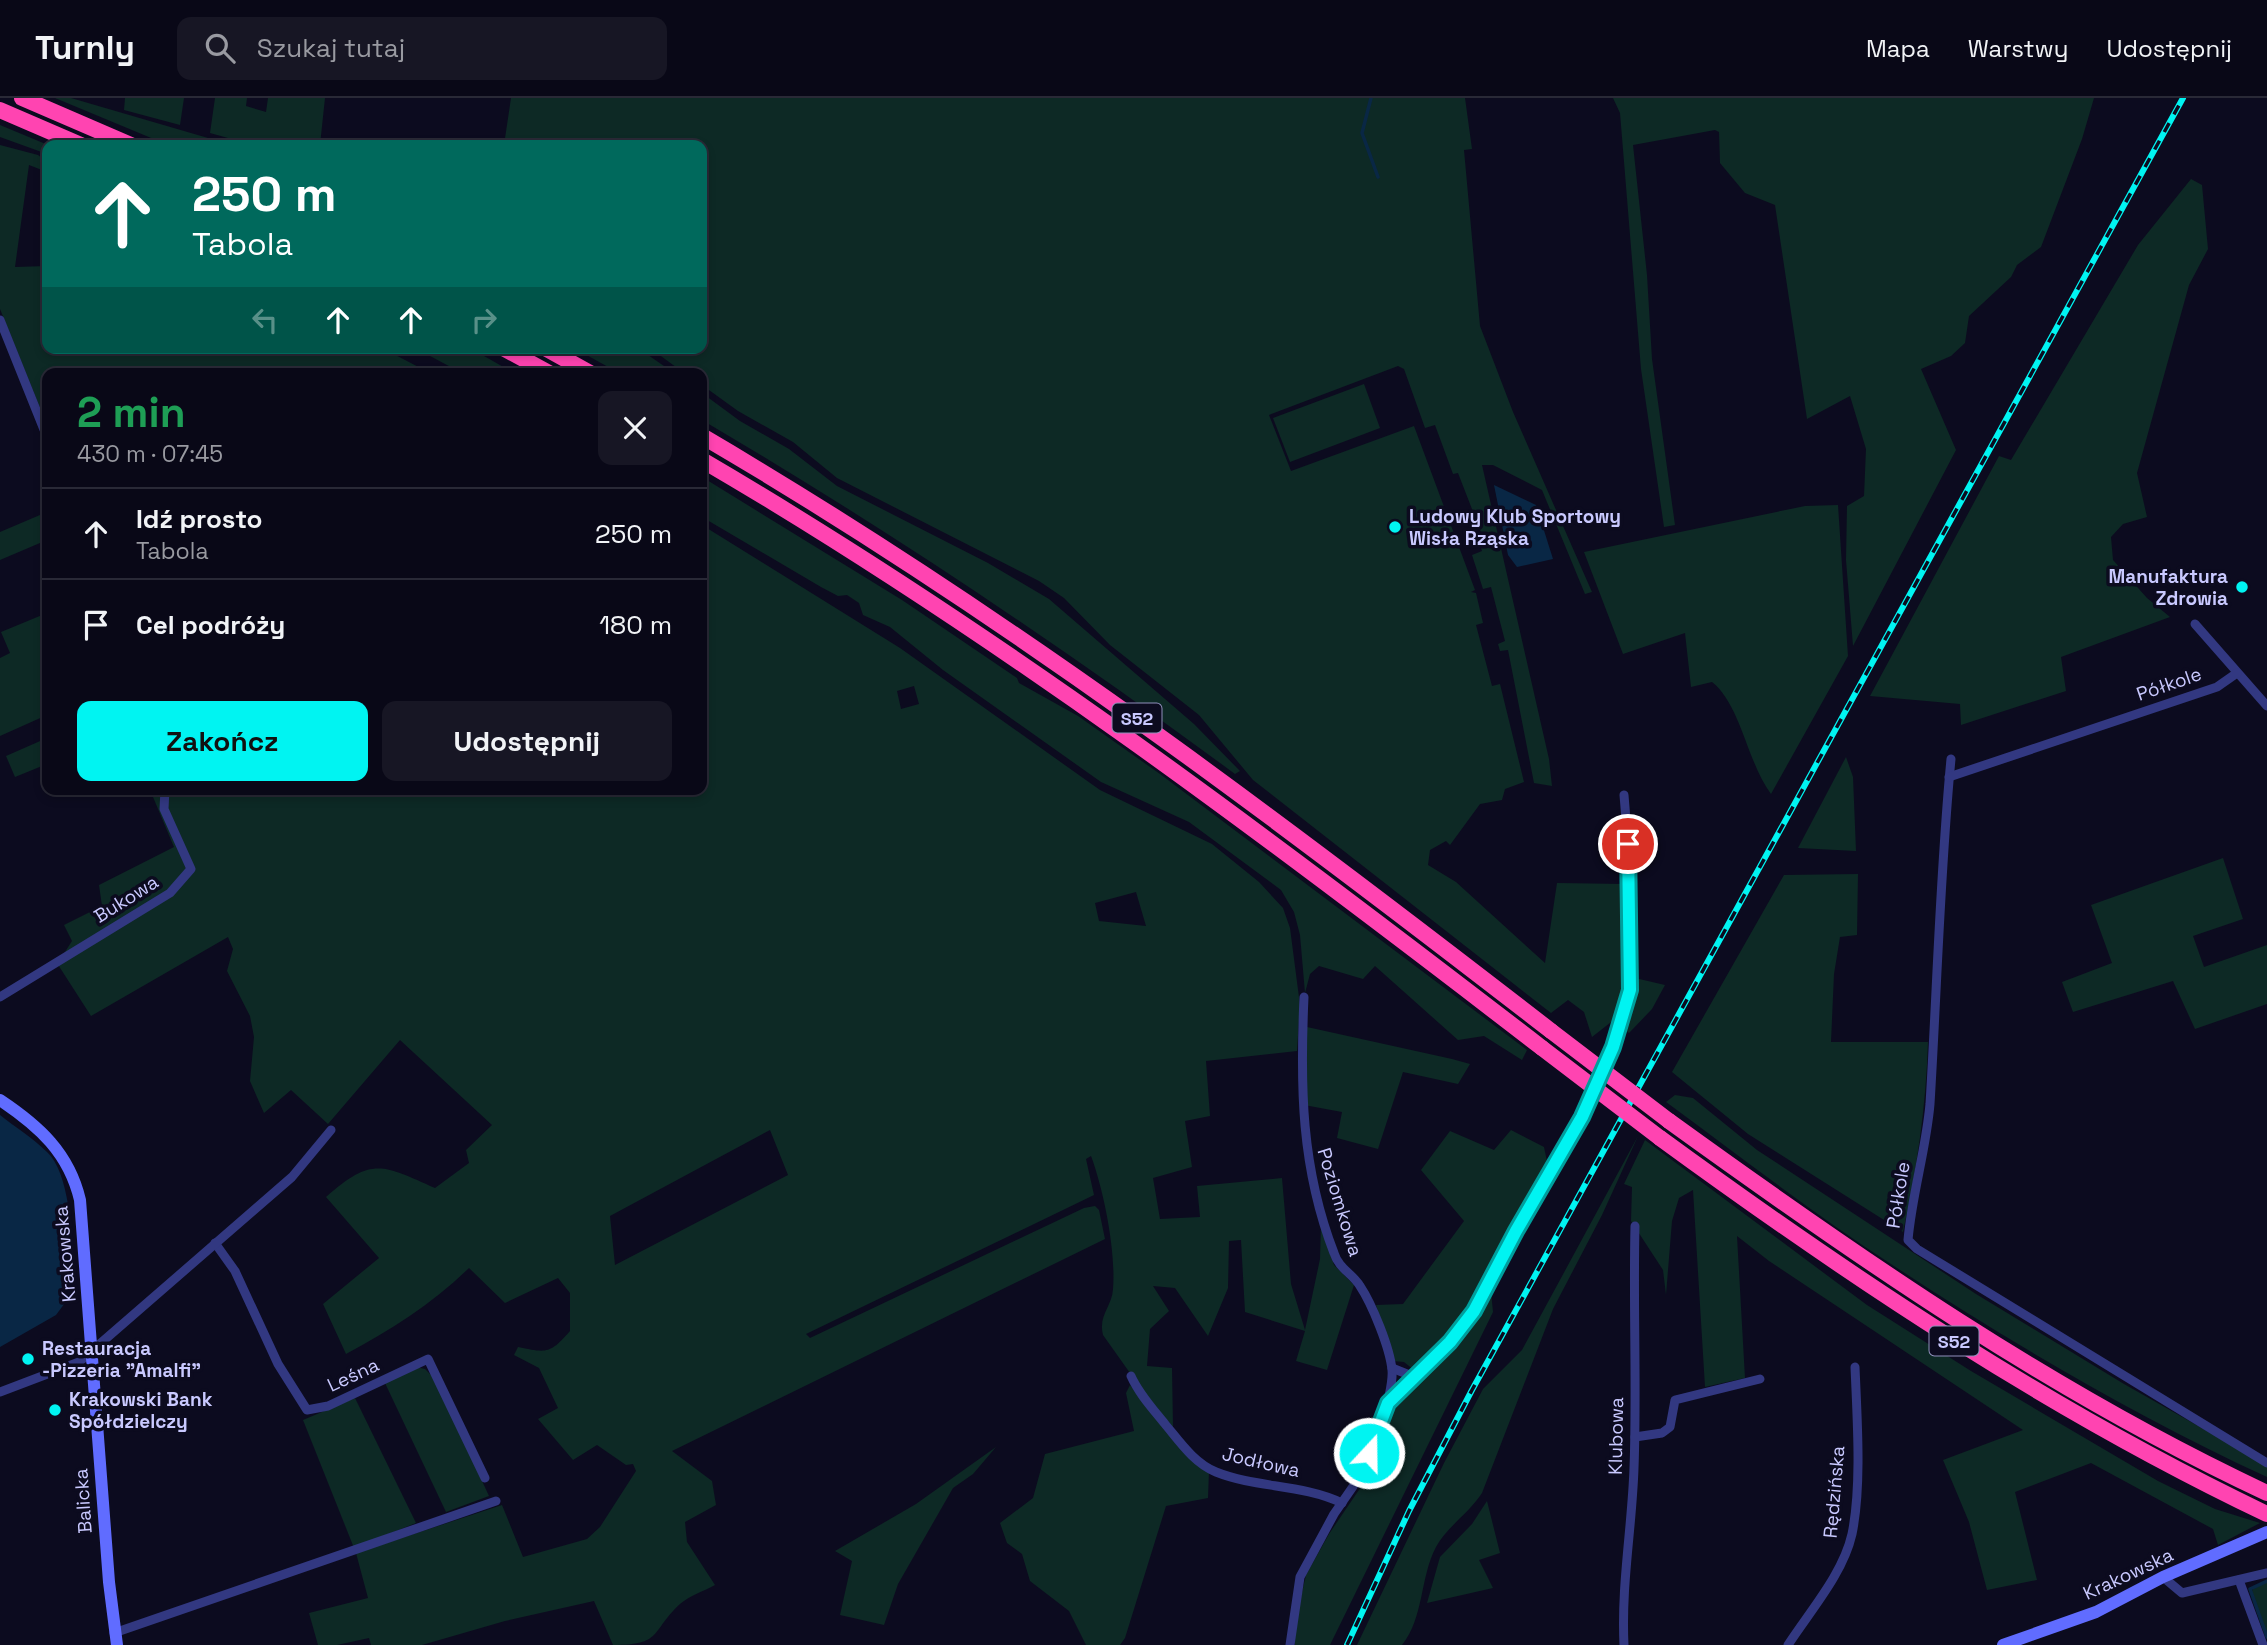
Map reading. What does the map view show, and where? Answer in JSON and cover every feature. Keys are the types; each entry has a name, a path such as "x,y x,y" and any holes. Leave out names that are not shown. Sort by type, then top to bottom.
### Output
{"highway":[{"path":"22,98 119,140"},
{"path":"0,110 69,140"},
{"path":"514,354 540,368"},
{"path":"556,354 581,368"},
{"name":"S52","path":"707,439 898,556 1108,697 1263,810 1669,1121 1831,1237 2001,1349 2116,1415 2267,1493"},
{"name":"S52","path":"707,463 887,572 1100,715 1267,838 1660,1138 1824,1256 2022,1384 2209,1487 2267,1514"}],"street":[{"path":"0,320 42,425"},
{"path":"2195,624 2267,706"},
{"name":"Półkole","path":"1950,776 2217,687 2238,673"},
{"name":"Półkole","path":"1951,759 1942,917 1936,962 1929,1107 1908,1240 1917,1250 2267,1462"},
{"name":"Bukowa","path":"0,997 170,893 183,881 191,869 164,809 165,795"},
{"path":"1290,1645 1300,1577 1361,1475 1388,1403 1412,1376 1450,1342 1474,1311 1516,1231 1582,1117 1624,1018 1630,990 1628,844 1624,795"},
{"name":"Poziomkowa","path":"1304,997 1301,1092 1303,1134 1310,1174 1334,1254 1343,1271 1359,1283 1371,1306 1392,1368 1388,1403"},
{"name":"Krakowska","path":"0,1100 43,1132 74,1177 83,1215 91,1353"},
{"path":"0,1392 76,1365 292,1177 331,1130"},
{"name":"Klubowa","path":"1624,1645 1623,1577 1632,1520 1635,1437 1635,1226"},
{"name":"Leśna","path":"215,1243 235,1271 278,1364 307,1410 328,1406 428,1359 485,1478"},
{"name":"Balicka","path":"91,1353 116,1639"},
{"name":"Rędzińska","path":"1788,1645 1829,1584 1852,1533 1857,1419 1855,1367"},
{"path":"1392,1368 1412,1376"},
{"name":"Jodłowa","path":"1131,1376 1144,1398 1184,1447 1207,1466 1259,1483 1325,1495 1342,1503"},
{"path":"1635,1437 1662,1433 1670,1427 1675,1400 1759,1380"},
{"path":"116,1639 496,1501"},
{"name":"Krakowska","path":"2003,1645 2096,1612 2163,1577 2267,1532"},
{"path":"2163,1577 2182,1593 2267,1573"},
{"path":"2239,1580 2263,1645"}],"green space":[{"path":"55,98 71,98 215,140 156,140"},
{"path":"125,98 184,98 180,125 124,110"},
{"path":"215,98 247,98 246,106 266,112 268,98 325,98 321,140 235,140 210,133"},
{"path":"511,98 1465,98 1472,149 1464,150 1480,326 1513,412 1592,592 1585,594 1542,490 1493,465 1482,465 1549,759 1552,786 1534,783 1508,650 1500,651 1498,644 1505,641 1491,587 1483,589 1472,555 1482,551 1479,543 1484,540 1458,473 1453,474 1435,425 1425,428 1404,369 1398,366 1269,415 1291,471 1414,426 1475,590 1471,592 1476,593 1483,623 1476,625 1492,686 1500,684 1524,782 1505,789 1502,800 1480,804 1450,845 1446,841 1430,850 1428,865 1456,882 1545,963 1557,883 1624,884 1625,988 1615,1019 1592,1037 1584,1012 1568,1000 1551,1013 1253,780 1199,715 1110,645 1064,598 1039,581 837,478 793,442 738,411 707,389 707,368 677,368 658,354 707,354 707,140 505,140"},
{"path":"1613,98 2094,98 2082,139 2041,247 2017,265 2011,277 1969,316 1965,343 1951,356 1921,369 1956,450 1853,646 1846,560 1847,506 1864,496 1866,449 1850,396 1807,419 1775,205 1745,193 1720,163 1719,132 1715,130 1633,145 1647,275 1652,359 1675,525 1664,527 1641,369 1620,113"},
{"path":"0,125 42,142 42,152 0,137"},
{"path":"0,145 42,158 42,170 29,165 15,267 42,266 42,354 394,354 420,368 42,368 42,413 0,309"},
{"path":"2191,179 2202,185 2208,249 2189,285 2137,473 2147,517 2123,524 2111,537 2113,560 2147,598 2170,617 2061,657 2066,691 1961,725 1960,704 1870,696 1999,456 2011,460 2138,245"},
{"path":"426,354 481,354 505,368 453,368"},
{"path":"585,354 647,354 667,368 610,368"},
{"path":"1364,384 1380,428 1290,462 1273,418"},
{"path":"707,397 740,421 789,449 837,486 988,563 1049,599 1194,724 1240,771 1235,774 1105,680 973,590 707,423"},
{"path":"707,480 902,600 1017,678 1019,683 1078,716 1160,774 1527,1050 1522,1060 1484,1036 1458,1040 1375,966 1363,979 1319,966 1310,974 1305,993 1300,935 1294,912 1281,890 1189,822 1101,782 943,670 890,627 863,615 859,603 847,595 838,596 707,520"},
{"path":"1838,505 1848,656 1771,794 1722,692 1712,682 1691,687 1685,633 1623,654 1584,552 1805,506"},
{"path":"42,514 42,542 0,560 0,532"},
{"path":"707,528 900,648 1100,790 1212,844 1259,882 1283,908 1290,928 1300,1005 1297,1051 1206,1061 1210,1116 1185,1121 1192,1167 1153,1178 1160,1219 1200,1217 1197,1186 1282,1178 1291,1284 1305,1330 1320,1259 1321,1225 1334,1265 1354,1285 1327,1370 1296,1361 1305,1331 1245,1312 1241,1240 1229,1241 1228,1288 1208,1336 1175,1288 1153,1286 1169,1311 1150,1329 1147,1366 1172,1368 1173,1427 1147,1397 1103,1335 1102,1322 1113,1289 1113,1258 1104,1204 1091,1156 1086,1159 1094,1195 806,1334 810,1338 1084,1208 1095,1206 1099,1210 1105,1239 672,1451 712,1481 716,1505 685,1522 687,1542 715,1585 680,1604 648,1639 640,1643 613,1645 594,1601 505,1621 422,1645 371,1645 369,1638 337,1645 318,1645 309,1613 368,1598 356,1553 502,1505 523,1557 587,1539 600,1527 636,1471 633,1464 626,1465 597,1445 573,1460 538,1419 558,1408 539,1368 514,1355 518,1347 542,1351 552,1348 570,1331 570,1293 558,1278 505,1303 469,1268 410,1316 346,1354 323,1304 379,1258 326,1197 355,1175 378,1168 402,1174 435,1188 469,1163 466,1150 492,1125 400,1040 328,1124 291,1090 264,1113 250,1081 254,1037 250,1016 227,971 233,949 228,937 91,1016 55,960 63,955 72,941 64,925 102,906 99,885 174,847 153,797 707,795","holes":["914,686 919,704 901,709 897,691","1136,892 1146,926 1099,921 1095,903","770,1130 788,1175 615,1265 610,1216"]},
{"path":"42,615 42,717 0,736 0,658 10,653 1,632"},
{"path":"42,740 42,766 15,777 6,756"},
{"path":"1846,757 1853,777 1856,851 1798,848"},
{"path":"2223,858 2243,919 2193,936 2204,967 2267,945 2267,1004 2195,1029 2173,981 2073,1012 2062,982 2112,963 2091,905"},
{"path":"1858,874 1857,935 1840,937 1834,974 1831,1042 1928,1042 1920,1137 1903,1232 1748,1134 1672,1072 1784,875"},
{"path":"1635,978 1665,985 1652,1009 1629,1033 1625,1030"},
{"path":"1307,1027 1470,1064 1458,1084 1403,1072 1378,1149 1337,1138 1342,1112 1304,1105"},
{"path":"1675,1095 1693,1098 1757,1150 1976,1294 2124,1384 2267,1465 2267,1477 2123,1404 1939,1295 1778,1186 1666,1102"},
{"path":"1511,1130 1544,1147 1549,1171 1490,1276 1450,1337 1414,1370 1404,1362 1393,1361 1376,1305 1403,1304 1464,1221 1421,1170 1450,1131 1494,1150"},
{"path":"1638,1136 1602,1215 1553,1309 1482,1493 1436,1547 1409,1634 1402,1645 1357,1645 1444,1463 1483,1389 1522,1350"},
{"path":"1645,1140 1867,1305 1971,1371 2158,1481 2215,1509 2260,1523 2218,1545 2213,1529 2091,1463 2015,1492 2037,1580 1987,1590 1969,1522 1943,1460 2023,1430 1769,1261 1737,1236 1745,1378 1705,1387 1693,1190 1679,1198 1672,1221 1666,1295 1663,1270 1631,1221 1632,1187 1624,1184"},
{"path":"1491,1291 1493,1312 1330,1645 1295,1645 1295,1623 1306,1575 1329,1534 1365,1481 1389,1412 1474,1317"},
{"path":"416,1367 425,1369 435,1379 489,1496 446,1512 385,1383"},
{"path":"1130,1385 1182,1448 1209,1471 1208,1498 1166,1506 1125,1638 1120,1645 1086,1645 1069,1611 1030,1581 1022,1554 1007,1543 1000,1523 1033,1498 1045,1454 1134,1431 1126,1393"},
{"path":"355,1398 416,1523 354,1548 303,1420"},
{"path":"996,1447 973,1474 953,1488 898,1584 884,1625 840,1615 852,1561 835,1551 916,1504"},
{"path":"1487,1501 1500,1553 1479,1560 1493,1588 1427,1603 1440,1557 1472,1524"},
{"path":"2267,1582 2267,1636 2252,1591 2254,1587"}],"water":[{"path":"1494,485 1536,505 1553,559 1517,567 1508,555"},
{"path":"0,1115 42,1147 56,1163 67,1196 76,1288 56,1315 0,1347"}],"waterway":[{"path":"1371,98 1362,133 1378,177"},
{"path":"2267,1581 2250,1589 2267,1637"}],"railway":[{"path":"1347,1645 1409,1511 1472,1390 2183,98"}],"place":[{"name":"Ludowy Klub Sportowy Wisła Rząska","path":"1395,527"},
{"name":"Manufaktura Zdrowia","path":"2242,587"},
{"name":"Restauracja -Pizzeria \"Amalfi\"","path":"28,1359"},
{"name":"Krakowski Bank Spółdzielczy","path":"55,1410"}],"route":[{"path":"1369,1453 1388,1403 1406,1382 1450,1342 1488,1288 1516,1231 1582,1117 1613,1047 1624,1018 1630,990 1628,844"}]}
